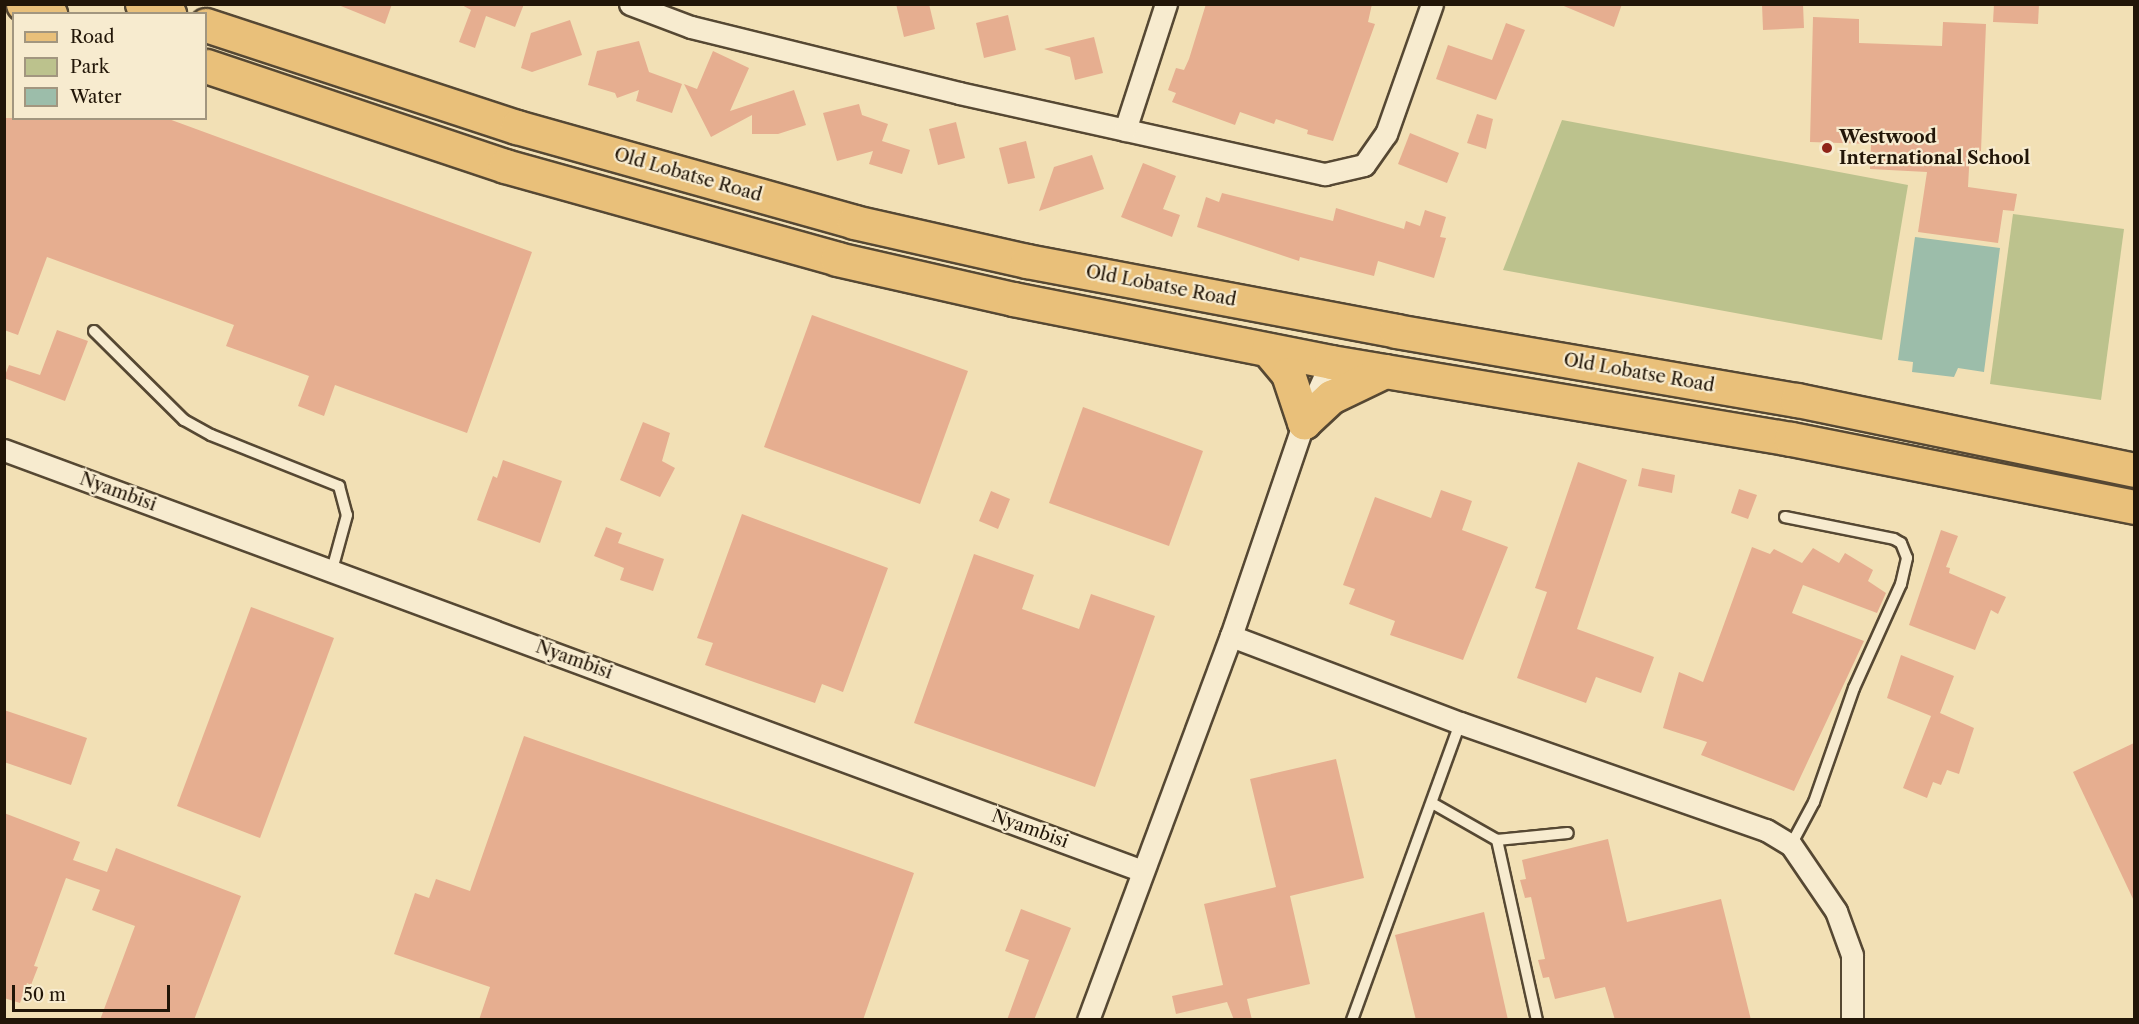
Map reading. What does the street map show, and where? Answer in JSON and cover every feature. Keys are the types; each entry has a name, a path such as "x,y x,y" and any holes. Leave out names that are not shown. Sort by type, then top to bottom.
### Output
{"main road":[{"path":"23,4 45,12"},
{"path":"142,4 164,12"},
{"name":"Old Lobatse Road","path":"207,25 517,127 854,222 1027,261 1396,331 1797,400 2134,470"},
{"path":"207,66 505,166 837,259 1013,299 1268,350 1791,439 2134,507"},
{"path":"1311,314 1331,362"},
{"path":"1331,362 1396,331"},
{"path":"1268,350 1288,374 1304,422 1331,397 1385,371"}],"street":[{"path":"630,4 703,30 1125,130 1325,174 1364,165 1386,134 1432,4"},
{"path":"1125,130 1166,4"},
{"path":"1088,1020 1231,636 1304,422 1331,362"},
{"name":"Nyambisi","path":"4,450 1143,871"},
{"path":"1231,636 1460,723 1766,830 1791,845 1836,911 1852,955 1852,1020"}],"lane":[{"path":"94,332 184,420 211,435 339,486 347,515 332,570"},
{"path":"1785,517 1894,539 1902,543 1907,558 1901,584 1854,688 1814,802 1791,845"},
{"path":"1352,1020 1460,723"},
{"path":"1432,803 1497,840 1568,833"},
{"path":"1497,840 1537,1020"}],"green space":[{"path":"1562,120 1908,185 1882,340 1503,270"},
{"path":"2013,214 2124,229 2101,400 1990,384"}],"water":[{"path":"1915,237 2000,248 1984,372 1958,368 1954,377 1912,372 1913,362 1898,360"}],"building":[{"path":"336,4 392,4 385,24"},
{"path":"460,4 524,4 515,27 486,16 475,48 459,42 471,10"},
{"path":"896,4 929,4 935,29 904,37"},
{"path":"1206,4 1372,4 1368,22 1375,24 1333,141 1307,134 1308,130 1276,119 1274,124 1240,112 1235,125 1172,102 1176,93 1168,90 1176,68 1184,70 1189,59"},
{"path":"1559,4 1622,4 1614,27"},
{"path":"1762,4 1803,4 1804,28 1763,30"},
{"path":"1994,4 2039,4 2038,24 1993,22"},
{"path":"1008,15 1016,50 984,58 976,23"},
{"path":"1813,17 1859,19 1859,43 1942,46 1943,22 1986,24 1981,151 1970,150 1968,187 2017,194 2014,211 2003,210 1998,243 1918,232 1927,172 1870,169 1871,144 1810,142"},
{"path":"570,20 582,55 532,72 521,68 531,33"},
{"path":"1506,23 1525,30 1496,100 1436,79 1448,45 1492,60"},
{"path":"1094,37 1103,73 1075,80 1070,57 1044,49"},
{"path":"639,41 649,72 682,84 672,113 636,101 639,90 617,98 615,93 588,85 597,51"},
{"path":"713,51 749,68 730,111 794,90 806,125 778,134 752,134 752,115 711,137 684,84 697,89"},
{"path":"859,104 862,115 888,124 882,141 910,150 902,174 869,164 873,151 837,161 823,113"},
{"path":"1477,114 1493,119 1486,149 1467,143"},
{"path":"4,118 12,118 12,120 171,120 532,252 467,433 335,385 324,416 298,406 309,376 226,346 234,325 47,257 18,335 4,330"},
{"path":"956,122 965,158 938,165 929,129"},
{"path":"1410,133 1459,153 1447,183 1398,164"},
{"path":"1026,141 1035,178 1008,184 999,148"},
{"path":"1092,155 1104,189 1039,211 1054,167"},
{"path":"1143,163 1176,176 1163,209 1180,215 1172,237 1121,217"},
{"path":"1222,193 1333,221 1336,208 1404,229 1406,221 1420,226 1425,210 1446,217 1440,237 1446,238 1434,278 1378,261 1374,276 1300,257 1299,261 1197,227 1206,197 1219,202"},
{"path":"812,315 968,371 920,504 764,447"},
{"path":"57,330 88,341 65,401 4,378 9,365 40,375"},
{"path":"1083,407 1203,451 1169,546 1049,503"},
{"path":"643,422 670,433 662,461 675,468 660,497 620,480"},
{"path":"503,460 562,481 540,543 477,520 493,476 497,478"},
{"path":"1578,462 1627,480 1577,629 1654,657 1641,693 1596,677 1586,703 1517,678 1547,592 1535,588"},
{"path":"1642,468 1675,475 1672,493 1638,486"},
{"path":"1739,489 1757,495 1748,519 1731,513"},
{"path":"1441,490 1472,501 1462,530 1508,547 1463,660 1390,635 1395,621 1349,604 1355,589 1343,585 1375,497 1431,518"},
{"path":"991,491 1010,499 998,529 979,521"},
{"path":"742,514 888,568 843,692 822,684 815,703 705,665 713,643 697,638"},
{"path":"606,527 622,533 618,543 664,559 653,591 620,580 624,568 594,556"},
{"path":"1941,530 1958,536 1946,567 1950,568 1949,573 2006,597 1998,614 1991,610 1975,650 1909,625"},
{"path":"1752,547 1770,554 1774,549 1802,563 1813,548 1839,563 1845,553 1873,570 1868,581 1886,593 1877,613 1803,585 1792,613 1864,641 1794,791 1701,755 1707,742 1663,728 1679,672 1703,682"},
{"path":"974,554 1034,575 1022,609 1079,629 1091,594 1155,616 1095,787 914,723"},
{"path":"251,607 334,638 260,838 177,806"},
{"path":"1901,655 1954,676 1940,713 1974,728 1959,774 1947,770 1941,785 1933,782 1927,798 1903,788 1931,716 1887,698"},
{"path":"4,710 87,738 71,785 4,762"},
{"path":"524,736 914,873 863,1020 479,1020 490,987 394,954 415,893 429,898 436,879 470,891"},
{"path":"2134,743 2134,901 2073,772"},
{"path":"1336,759 1364,878 1290,896 1310,984 1247,999 1252,1020 1234,1020 1227,1002 1176,1014 1172,996 1223,985 1204,904 1276,887 1250,779"},
{"path":"4,813 80,842 73,860 107,872 116,848 241,896 194,1020 100,1020 135,926 92,910 100,890 66,878 34,966 38,967 31,985 27,983 20,1003 4,998"},
{"path":"1608,839 1627,922 1721,899 1751,1020 1615,1020 1605,987 1555,999 1549,977 1543,978 1538,960 1545,959 1531,897 1525,898 1520,880 1526,879 1522,860"},
{"path":"1021,909 1071,928 1034,1020 1007,1020 1029,960 1005,951"},
{"path":"1484,912 1508,1020 1416,1020 1395,935"}],"place":[{"name":"Westwood International School","path":"1827,148"}]}
